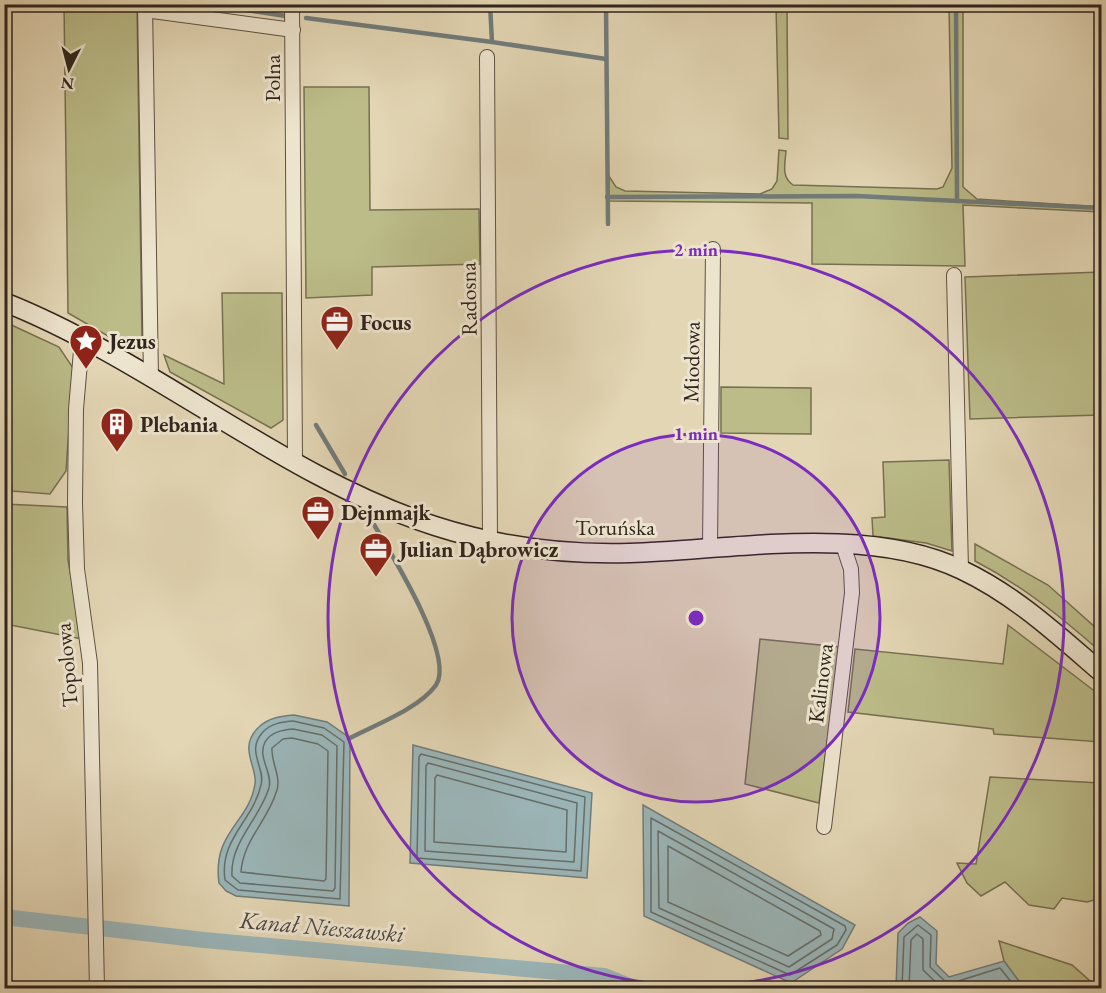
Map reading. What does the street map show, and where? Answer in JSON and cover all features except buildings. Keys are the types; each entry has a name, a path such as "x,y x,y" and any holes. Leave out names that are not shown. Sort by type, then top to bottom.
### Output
{"main road":[{"name":"Toruńska","path":"4,303 82,339 295,461 383,507 434,526 490,541 552,550 603,554 759,545 843,545 892,549 923,556 961,569 999,590 1101,673"}],"street":[{"path":"292,4 293,30"},
{"name":"Polna","path":"150,378 145,7 293,30 295,461"},
{"name":"Radosna","path":"487,57 490,541"},
{"name":"Miodowa","path":"710,548 713,249"},
{"path":"954,275 961,569"},
{"name":"Topolowa","path":"82,339 76,410 75,503 77,569 90,663 97,988"},
{"name":"Kalinowa","path":"824,827 852,593 851,569 843,545"}],"green space":[{"path":"64,5 137,5 142,339 127,347 68,313"},
{"path":"776,5 787,5 788,139 779,138"},
{"path":"949,5 963,5 963,187 977,199 1101,207 1101,212 963,205 965,266 812,264 812,203 609,201 609,176 616,187 625,191 760,194 772,189 777,181 779,150 786,151 785,174 793,185 937,189 943,187 952,168"},
{"path":"304,87 369,87 370,210 479,209 480,264 372,267 372,295 306,298"},
{"path":"1101,272 1101,415 970,419 965,277"},
{"path":"222,293 282,293 283,420 271,428 170,372 164,355 224,384"},
{"path":"5,322 59,347 73,368 66,471 50,494 12,491 8,438 5,438"},
{"path":"721,387 811,388 811,434 721,433"},
{"path":"949,460 952,551 926,543 873,536 872,518 885,517 883,462"},
{"path":"4,504 67,507 68,560 82,639 5,624"},
{"path":"975,544 1048,585 1095,627 1101,624 1101,652 1041,603 975,561"},
{"path":"1008,625 1101,696 1101,742 994,734 993,729 848,712 855,649 1003,664"},
{"path":"760,639 840,647 819,803 745,784"},
{"path":"990,777 1101,783 1101,898 1087,902 1062,898 1054,909 1029,905 1005,882 981,896 967,883 957,863 976,864"},
{"path":"999,941 1072,965 1098,988 1024,988 1004,961"}],"water":[{"path":"294,715 327,722 350,738 349,906 236,896 226,891 219,883 218,866 221,852 246,809 255,784 249,750 253,735 266,721"},
{"path":"413,745 592,793 587,878 410,863"},
{"path":"643,805 855,925 842,949 791,983 644,916"},
{"path":"920,917 937,931 936,964 949,977 1004,961 1024,988 896,988 898,933 908,923"}],"waterway":[{"path":"205,4 286,16"},
{"path":"490,4 492,42 606,59"},
{"path":"606,4 608,224"},
{"path":"956,4 957,201"},
{"path":"306,18 492,42"},
{"path":"607,197 857,196 1102,208"},
{"path":"316,425 345,474"},
{"path":"350,738 419,701 436,685 440,670 437,650 417,601 370,518"},
{"name":"Kanał Nieszawski","path":"4,917 204,940 604,976 634,988"}],"place":[{"name":"Focus","path":"337,351"},
{"name":"Jezus","path":"86,370"},
{"name":"Plebania","path":"117,453"},
{"name":"Dejnmajk","path":"318,541"},
{"name":"Julian Dąbrowicz","path":"376,578"}]}
